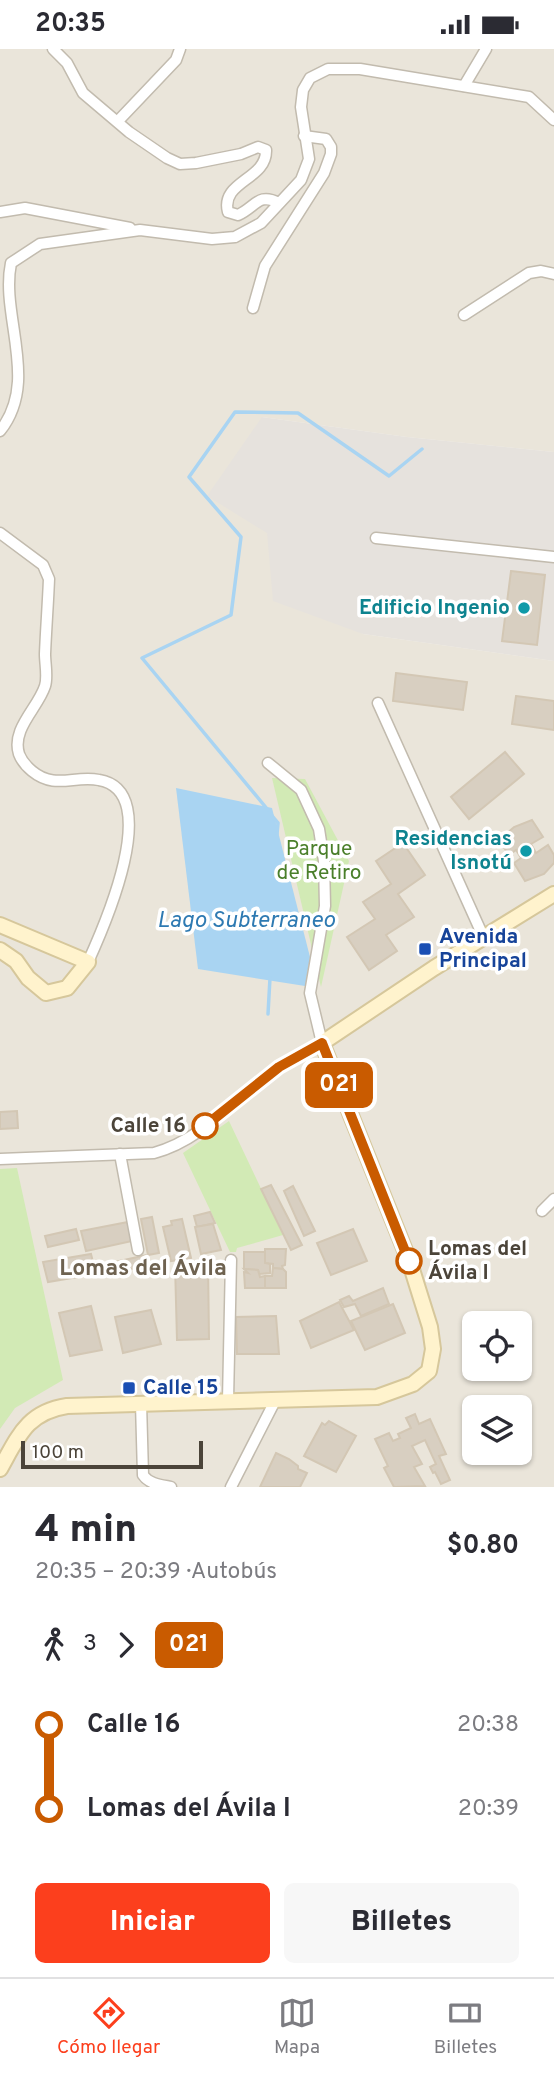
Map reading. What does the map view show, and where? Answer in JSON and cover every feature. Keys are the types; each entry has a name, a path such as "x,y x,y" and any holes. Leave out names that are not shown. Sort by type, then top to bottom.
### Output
{"street":[{"path":"53,49 68,62 83,93 167,159 180,164 196,163 241,154 258,147 266,150 267,158 257,173 235,187 226,205 228,212 237,215 249,210 260,199 269,198 279,203"},
{"path":"118,121 176,60 180,49"},
{"path":"464,86 486,49"},
{"path":"0,212 25,208 140,230 212,239 235,237 261,223 301,180 309,159 301,107 303,90 310,78 328,69 360,69 529,97 554,120"},
{"path":"253,308 265,265 324,173 331,154 331,147 326,139 304,137"},
{"path":"0,431 14,401 18,373 6,279 11,263 40,244 140,230"},
{"path":"464,315 528,273 541,271 554,274"},
{"path":"0,533 43,565 49,579 46,685 24,723 18,752 24,765 37,775 58,782 99,780 113,787 124,797 128,815 124,869 106,921 88,962 67,988 46,993 27,978 16,961 0,950"},
{"path":"376,538 554,557"},
{"path":"378,703 484,936"},
{"path":"0,1469 20,1433 49,1409 141,1403 377,1397 413,1384 429,1371 433,1349 430,1327 410,1263 322,1043 310,993 325,906 324,861 319,829 301,790 268,763"},
{"path":"0,1159 154,1153 171,1148 199,1131 279,1067 322,1043 484,936 554,894"},
{"path":"0,925 88,962"},
{"path":"120,1154 138,1250"},
{"path":"542,1212 554,1199"},
{"path":"228,1400 231,1260"},
{"path":"231,1487 276,1399"},
{"path":"141,1403 143,1475 152,1483 171,1487"}],"shaded area":[{"path":"0,49 554,49 554,452 407,437 262,417 267,533 363,634 554,661 554,1487 0,1487"},
{"path":"262,417 407,437 554,452 554,661 363,634 273,601 267,533 207,496"}],"green space":[{"name":"Parque de Retiro","path":"272,778 305,779 349,861 321,987"},
{"path":"229,1121 283,1235 237,1248 236,1252 230,1252 183,1153"},
{"path":"17,1168 63,1380 15,1408 0,1429 0,1169"}],"water":[{"name":"Lago Subterraneo","path":"176,788 272,808 310,957 305,986 198,969"}],"building":[{"name":"Edificio Ingenio","path":"511,571 545,575 537,645 502,641"},
{"path":"396,673 467,682 463,710 393,701"},
{"path":"516,696 554,701 554,730 512,724"},
{"path":"505,752 524,774 469,819 451,797"},
{"name":"Residencias Isnotú","path":"532,820 543,837 531,844 536,853 548,845 554,855 554,863 544,874 525,881 514,863 521,858 516,850 509,855 499,840 514,827"},
{"path":"403,843 425,875 398,894 414,917 386,935 397,951 369,970 347,937 375,919 363,902 391,884 376,861"},
{"path":"17,1111 18,1128 0,1129 0,1112"},
{"path":"271,1185 302,1245 291,1250 261,1189"},
{"path":"293,1186 315,1231 304,1236 284,1191"},
{"path":"210,1212 215,1223 197,1227 194,1216"},
{"path":"152,1217 159,1253 148,1255 141,1219"},
{"path":"182,1219 191,1258 171,1261 163,1227 172,1225 171,1221"},
{"path":"128,1222 132,1241 86,1251 81,1231"},
{"path":"213,1224 221,1250 201,1254 195,1227"},
{"path":"76,1229 79,1240 48,1247 45,1236"},
{"path":"353,1229 367,1261 331,1275 317,1243"},
{"path":"265,1249 286,1249 283,1269 273,1268 273,1264 265,1263"},
{"path":"244,1252 265,1252 265,1263 270,1264 270,1273 259,1274 258,1270 244,1269"},
{"path":"91,1254 96,1274 48,1282 43,1262"},
{"path":"147,1255 149,1265 98,1277 96,1266"},
{"path":"208,1263 209,1339 177,1340 175,1264"},
{"path":"273,1268 286,1272 286,1288 265,1288 265,1276 272,1276"},
{"path":"244,1269 258,1270 260,1277 265,1276 265,1288 245,1288 244,1272 248,1273"},
{"path":"383,1288 389,1304 361,1316 355,1304 344,1307 340,1300 349,1296 353,1301"},
{"path":"339,1302 354,1330 311,1348 300,1321"},
{"path":"393,1304 405,1333 365,1350 351,1321"},
{"path":"91,1306 102,1350 70,1356 59,1313"},
{"path":"151,1310 161,1344 123,1353 115,1317"},
{"path":"276,1316 279,1354 237,1354 236,1317"},
{"path":"415,1414 419,1424 430,1419 446,1454 439,1456 450,1480 441,1484 435,1472 433,1473 430,1467 436,1464 425,1440 412,1446 422,1464 414,1467 425,1486 394,1487 384,1468 388,1466 375,1439 389,1433 393,1441 400,1438 398,1434 411,1428 406,1418"},
{"path":"329,1421 356,1436 336,1472 304,1456 322,1423 325,1425"},
{"path":"276,1453 307,1473 300,1487 260,1487"}],"waterway":[{"path":"268,810 142,658 231,615 241,537 189,477 235,412 298,413 389,476 422,449"},
{"path":"272,816 278,823 277,834"},
{"path":"268,1014 270,978"}],"bus line":[{"name":"021","path":"205,1126 279,1067 322,1043 409,1261"}],"place":[{"name":"Edificio Ingenio","path":"524,608"},
{"name":"Residencias Isnotú","path":"526,851"},
{"name":"Avenida Principal","path":"425,949"},
{"name":"Calle 16","path":"205,1126"},
{"name":"Lomas del Ávila I","path":"409,1261"},
{"name":"Calle 15","path":"129,1388"}],"district":[{"name":"Lomas del Ávila","path":"143,1269"}]}
